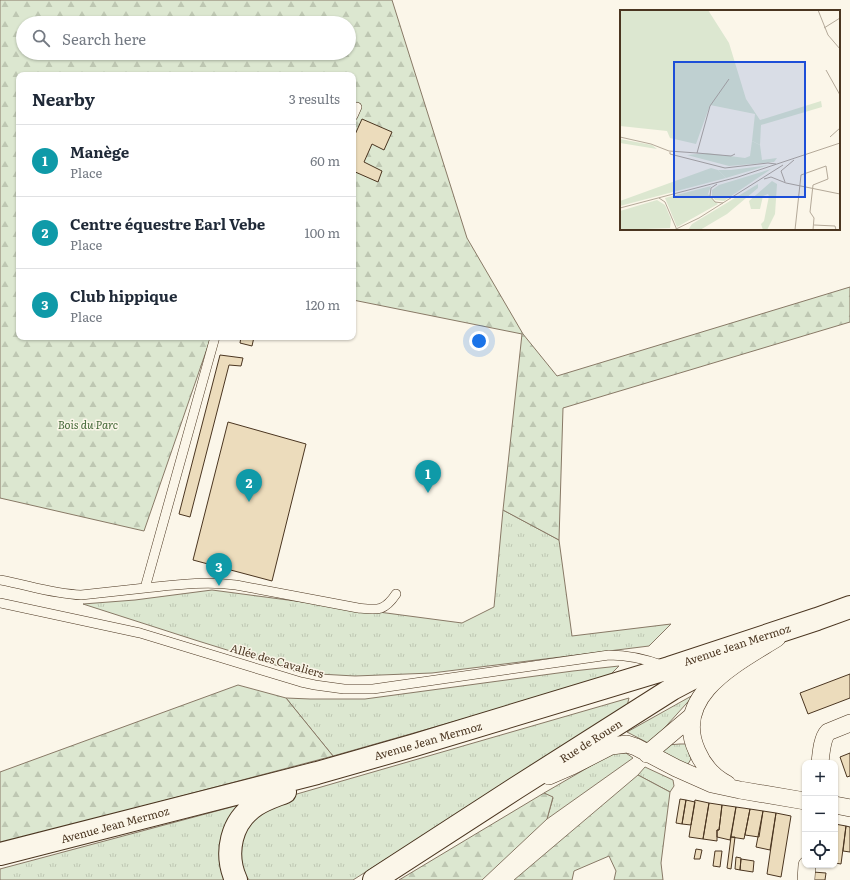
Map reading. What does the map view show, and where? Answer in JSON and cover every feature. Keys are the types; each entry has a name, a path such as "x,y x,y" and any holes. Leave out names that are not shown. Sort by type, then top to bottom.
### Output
{"main road":[{"name":"Avenue Jean Mermoz","path":"0,854 430,741 669,668 850,607"},
{"name":"Rue de Rouen","path":"374,880 672,689 714,666 817,619"},
{"path":"236,880 232,872 230,861 231,845 236,826 248,810 266,799 323,777 354,762"}],"street":[{"path":"740,790 713,775 700,757 694,745 692,736 692,716 698,701 715,680 736,664 781,635"},
{"path":"647,754 692,716"},
{"path":"820,760 826,734 850,723"},
{"path":"516,788 558,772 611,746 621,744 636,747 647,754 712,784 802,800"},
{"path":"838,806 850,808"},
{"path":"806,880 807,868"}],"lane":[{"path":"145,588 215,340"},
{"path":"0,580 59,594 71,595 178,585 222,583 370,609 379,609 386,606 396,594"},
{"name":"Allée des Cavaliers","path":"0,603 140,633 301,682 330,688 373,689 609,655 622,655 644,659 669,668"}],"green space":[{"name":"Bois du Parc","path":"0,0 392,0 467,238 523,334 557,376 850,287 850,322 563,408 559,540 503,510 522,334 356,301 356,72 16,72 16,340 210,340 144,531 0,498"},
{"path":"503,510 559,540 572,636 671,624 649,646 432,673 355,676 301,673 83,604 135,600 212,590 462,623 494,607"},
{"path":"619,666 607,678 333,756 286,698 365,699"},
{"path":"238,685 286,698 333,756 0,844 0,772"},
{"path":"695,694 650,744 627,732"},
{"path":"629,698 627,706 353,880 249,880 242,869 241,851 245,828 257,815 290,796"},
{"path":"686,744 691,759 688,764 682,765 665,757 663,750 667,745"},
{"path":"613,753 626,753 633,758 547,819 553,798 544,793"},
{"path":"645,767 673,780 674,786 670,792 638,775"},
{"path":"638,775 670,792 661,863 663,880 614,880 616,871 609,856 574,871 572,880 514,880"},
{"path":"544,793 553,797 547,819 482,880 399,880"},
{"path":"239,805 225,829 227,880 0,880 0,869"}],"building":[{"path":"362,119 392,132 384,150 372,144 364,162 382,171 378,182 356,172 356,132"},
{"path":"240,340 253,340 252,346 240,343"},
{"path":"220,355 243,358 241,366 229,365 190,517 179,514"},
{"path":"228,422 306,444 272,581 193,560"},
{"path":"850,674 850,698 808,714 800,693"},
{"path":"850,753 850,776 847,777 840,757"},
{"path":"680,799 686,800 682,824 676,823"},
{"path":"686,800 695,802 691,825 682,824"},
{"path":"695,800 709,803 703,839 689,837"},
{"path":"709,803 722,805 719,830 717,830 717,841 703,839"},
{"path":"722,805 736,807 730,840 717,837"},
{"path":"736,807 750,809 744,839 731,837"},
{"path":"750,809 763,811 759,837 745,835"},
{"path":"763,811 776,813 770,850 756,847"},
{"path":"776,813 791,816 781,877 767,874"},
{"path":"838,825 846,826 841,864 838,864"},
{"path":"846,826 850,827 850,852 843,851"},
{"path":"731,837 735,837 731,869 727,868"},
{"path":"696,849 702,850 700,859 694,859"},
{"path":"715,851 722,851 720,867 713,866"},
{"path":"736,857 741,858 740,870 735,869"},
{"path":"741,859 754,861 753,872 740,870"},
{"path":"813,872 826,873 825,880 812,880"}],"place":[{"name":"Manège","path":"428,493"},
{"name":"Centre équestre Earl Vebe","path":"249,502"},
{"name":"Club hippique","path":"219,586"}]}
